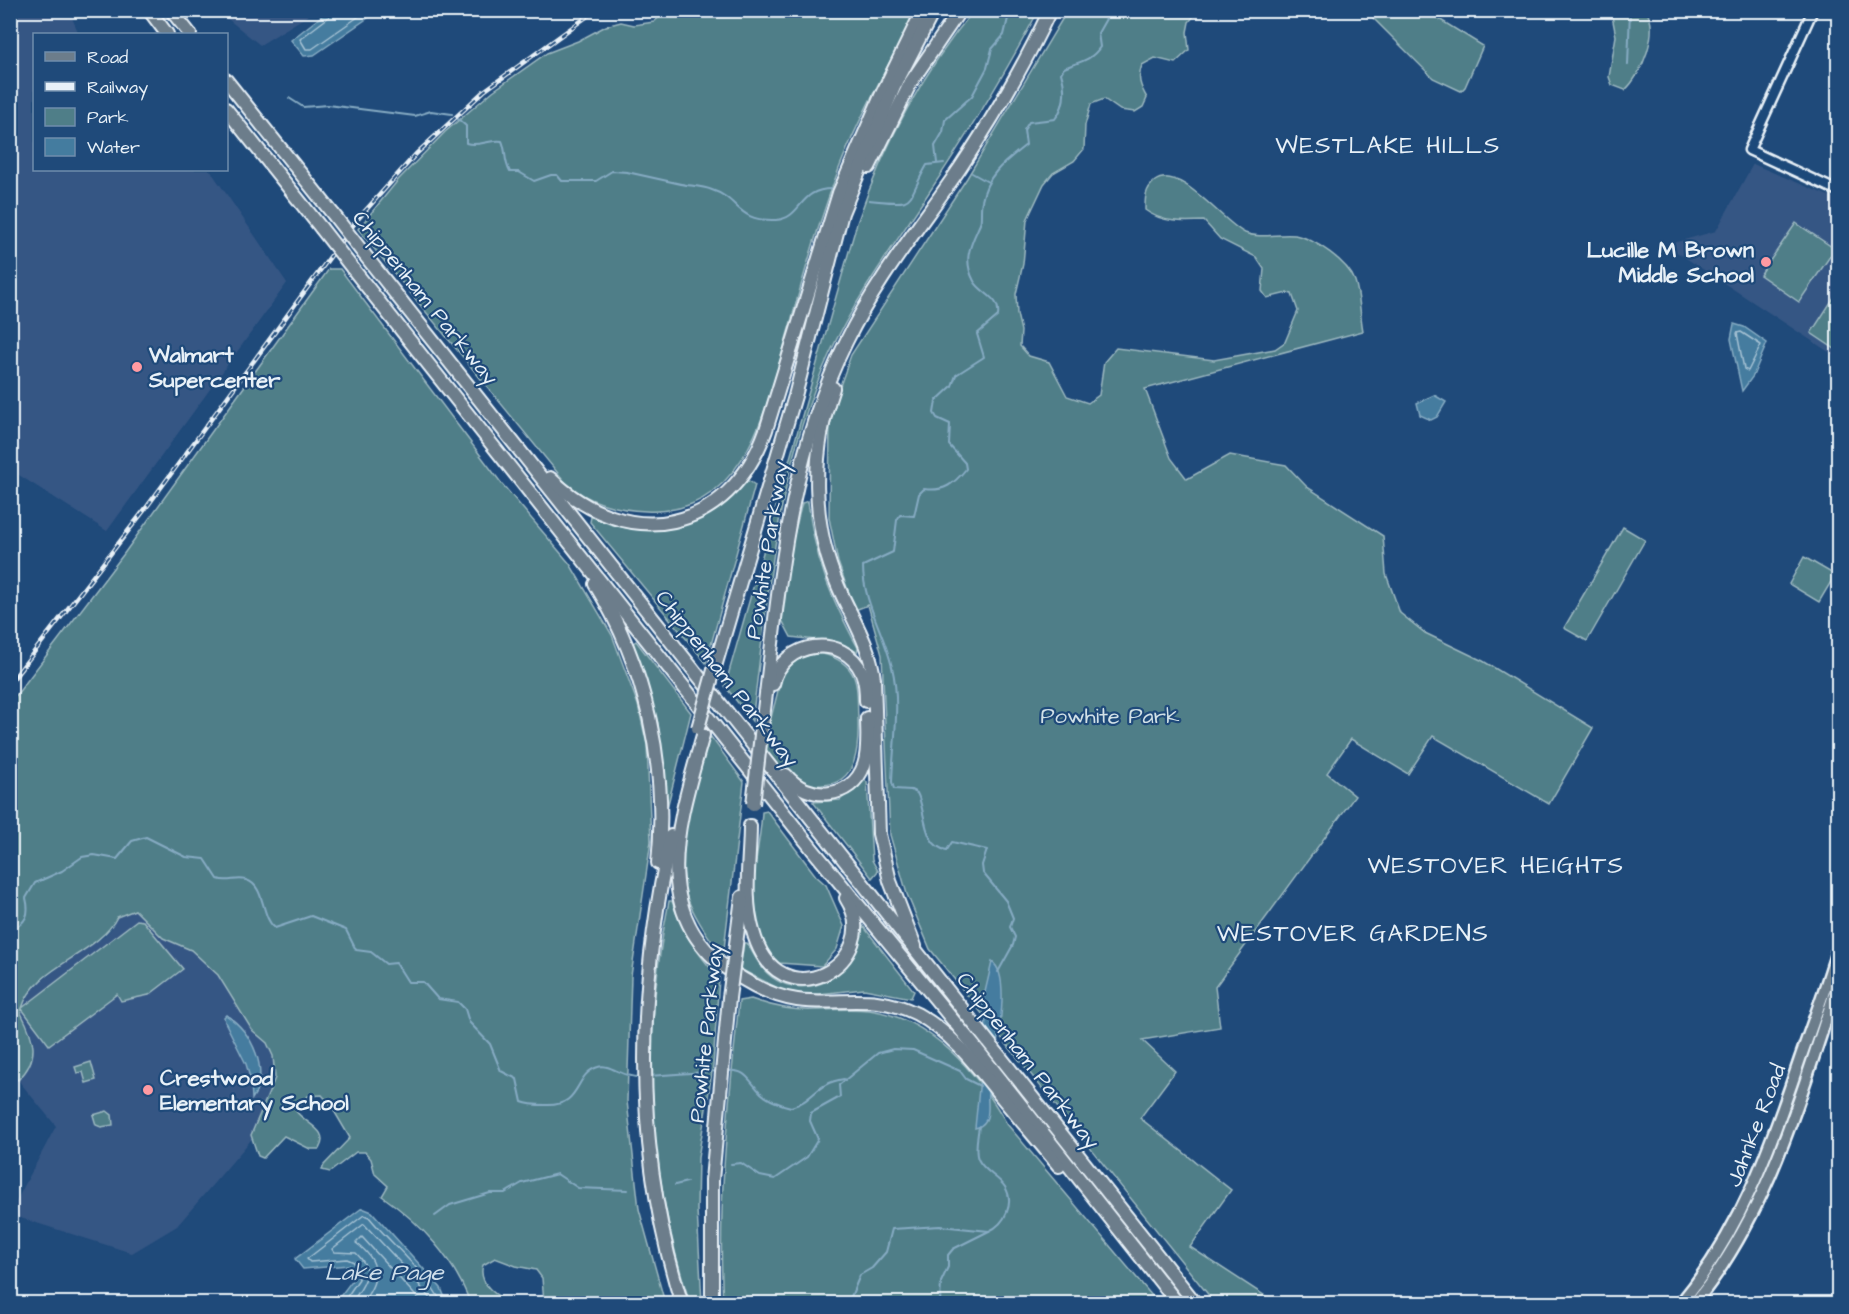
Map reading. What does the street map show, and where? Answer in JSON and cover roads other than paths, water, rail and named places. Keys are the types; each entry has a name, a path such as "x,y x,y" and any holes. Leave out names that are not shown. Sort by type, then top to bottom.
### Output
{"highway":[{"path":"149,10 166,33"},
{"path":"171,10 189,33"},
{"path":"487,408 564,491 590,509 611,518 644,524 674,521 700,512 730,490 748,468 760,446 839,193 923,10"},
{"name":"Powhite Parkway","path":"682,1304 658,1206 644,1098 643,1058 651,941 671,836 834,253 836,231 859,169 894,87 934,10"},
{"path":"834,253 894,112 923,63 960,10"},
{"name":"Powhite Parkway","path":"712,1304 710,1213 718,1095 787,525 805,446 823,393 846,341 903,249 979,139 1050,10"},
{"name":"Chippenham Parkway","path":"228,83 1196,1304"},
{"name":"Chippenham Parkway","path":"228,112 813,850 975,1047 1178,1304"},
{"path":"903,249 888,283 850,348 833,388 820,440 817,487 820,521 831,567 864,638 871,661 874,679 880,840 890,881 918,953"},
{"path":"472,419 595,584 619,627 638,675 655,752 660,807 660,841 651,941"},
{"path":"724,707 753,734 795,785 813,793 833,793 853,783 865,761 866,692 862,672 850,657 832,648 810,646 792,653 776,671 763,724"},
{"path":"701,731 680,828 675,869 682,909 705,948 727,969 778,995 809,1001 866,1000 906,1009 942,1031 973,1062 1090,1203 1131,1244"},
{"path":"750,826 748,900 753,932 762,953 772,967 783,975 801,980 817,978 834,969 847,954 854,932 850,906 825,873 813,850"}],"main road":[{"name":"Jahnke Road","path":"1680,1304 1721,1249 1753,1189 1839,947"},
{"name":"Jahnke Road","path":"1694,1304 1730,1255 1764,1192 1839,983"}],"street":[{"path":"1813,10 1749,150 1839,191"}],"water":[{"path":"328,11 378,11 314,55 304,56 291,40"},
{"path":"1734,324 1744,327 1767,343 1753,376 1742,391 1731,339"},
{"path":"1434,395 1446,402 1437,417 1431,420 1420,415 1417,403"},
{"path":"992,962 999,971 1002,985 1000,1023 988,1093 987,1117 983,1124 975,1128 986,1019 982,1005"},
{"path":"226,1015 244,1031 256,1053 260,1076 252,1099 251,1081 246,1064 225,1022"},
{"name":"Lake Page","path":"362,1208 372,1212 441,1288 447,1303 335,1303 354,1278 349,1265 303,1269 295,1259"}],"waterway":[{"path":"937,163 935,146 943,132 945,120 972,96 987,68 992,49 1004,35 1010,10"},
{"path":"998,972 1015,937 1010,927 1013,918 1006,901 983,873 982,865 987,850 952,842 947,850 939,847 929,835 917,793 911,790 894,789 892,782 896,710 895,681 866,592 863,566 893,552 897,520 900,515 914,516 919,494 924,489 931,490 948,486 966,469 965,463 949,445 950,424 937,418 934,413 936,401 952,386 956,375 984,357 977,334 998,316 994,300 974,281 968,259 971,245 981,222 981,204 985,191 998,169 1026,145 1024,130 1029,122 1055,119 1059,114 1064,97 1061,73 1064,68 1093,55 1100,47 1098,33 1111,10"},
{"path":"1628,65 1630,10"},
{"path":"289,98 303,107 328,105 415,116 431,111 452,114"},
{"path":"458,119 466,126 466,143 502,141 510,172 519,172 534,181 551,175 557,175 562,181 596,181 612,171 627,172 712,190 721,194 746,214 763,220 785,218 813,193 833,189"},
{"path":"869,200 896,202 909,199 927,165 944,163"},
{"path":"972,173 988,182"},
{"path":"10,930 24,921 28,909 26,898 35,883 62,871 82,857 94,855 117,859 132,841 146,837 186,857 205,859 218,879 243,879 252,883 257,888 270,923 275,928 311,916 346,930 356,950 371,952 386,964 396,963 408,982 423,982 438,999 458,1002 465,1009 469,1022 490,1044 501,1071 517,1079 522,1102 545,1105 566,1101 585,1076 598,1067 603,1066 634,1077 641,1077"},
{"path":"731,1164 741,1163 760,1176 775,1179 807,1157 818,1139 810,1121 811,1113 840,1097 839,1085 878,1053 893,1049 913,1050 960,1071 966,1079 980,1086"},
{"path":"649,1076 718,1071"},
{"path":"727,1071 739,1072 747,1076 764,1096 791,1107 827,1084 844,1079"},
{"path":"848,1304 860,1275 872,1268 886,1252 892,1229 940,1226 989,1231 1004,1218 1009,1206 1008,1193 1002,1183 978,1159 976,1147 979,1126"},
{"path":"435,1216 450,1205 490,1193 505,1193 522,1183 557,1174 578,1188 628,1190"},
{"path":"675,1185 687,1182"},
{"path":"940,1304 941,1282 948,1267 948,1255 953,1249 989,1231"}],"railway":[{"path":"10,683 146,508 357,220 416,154 484,91 596,10"}],"place":[{"name":"Lucille M Brown Middle School","path":"1766,262"},
{"name":"Walmart Supercenter","path":"137,367"},
{"name":"Crestwood Elementary School","path":"148,1090"}],"district":[{"name":"WESTLAKE HILLS","path":"1388,145"},
{"name":"WESTOVER HEIGHTS","path":"1496,865"},
{"name":"WESTOVER GARDENS","path":"1353,933"}],"park label":[{"name":"Powhite Park","path":"1110,715"}]}
